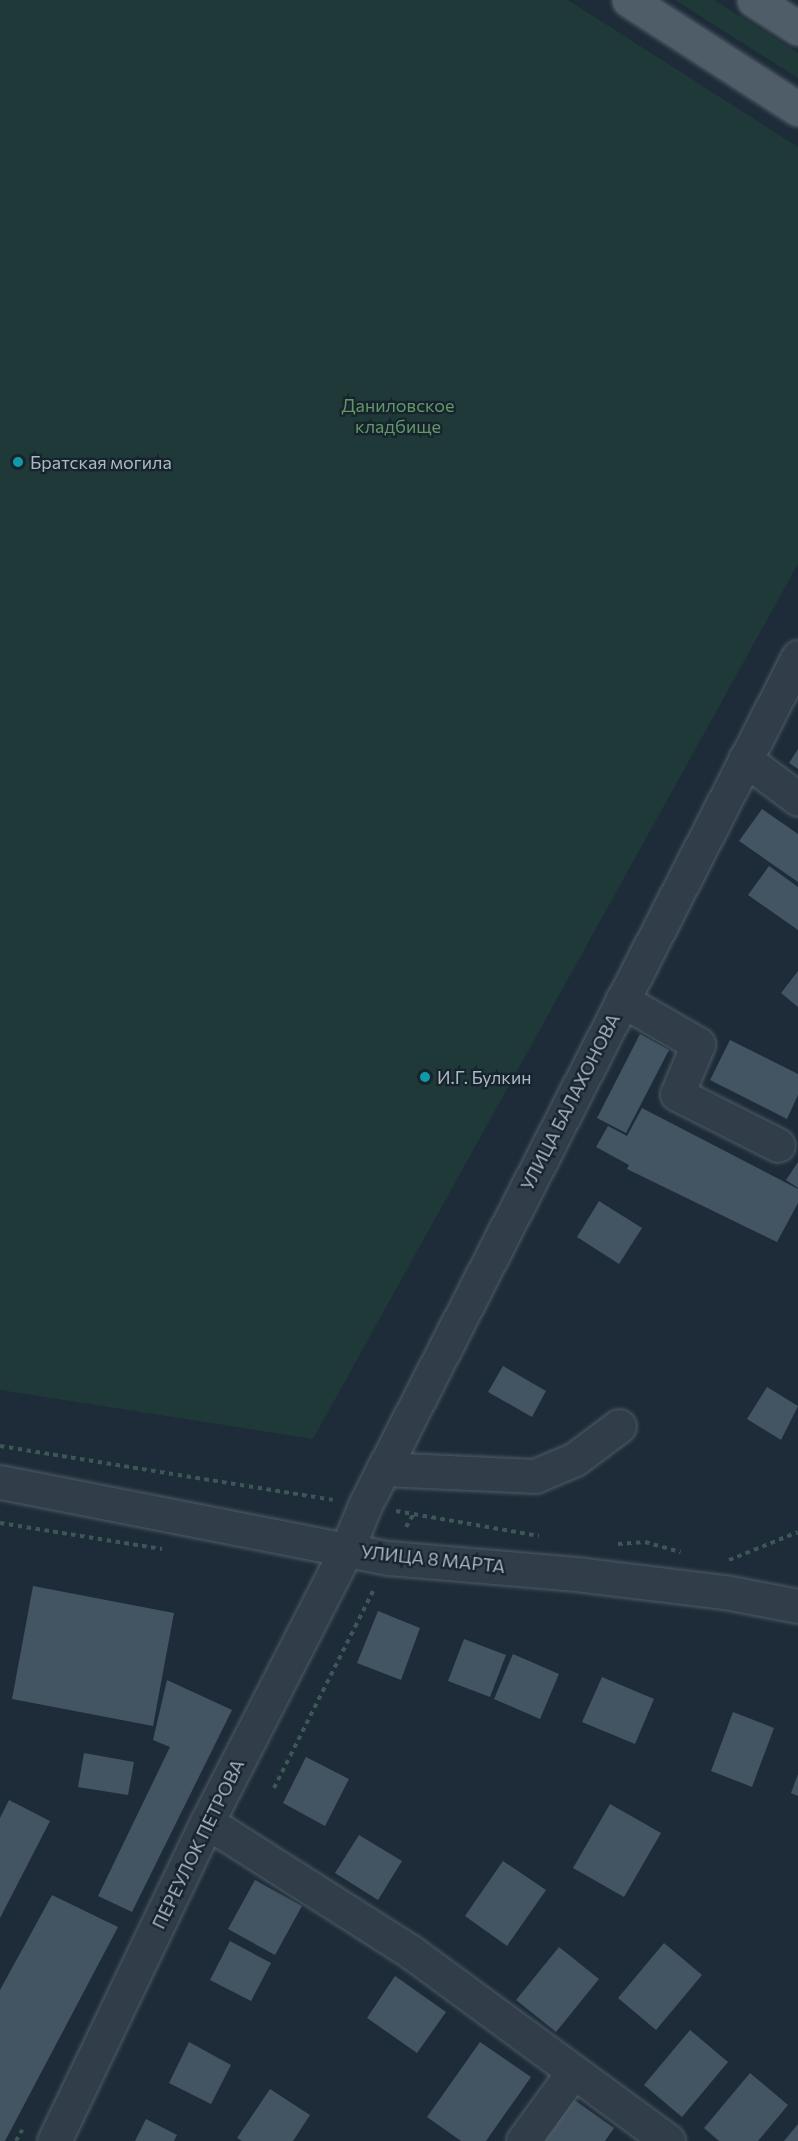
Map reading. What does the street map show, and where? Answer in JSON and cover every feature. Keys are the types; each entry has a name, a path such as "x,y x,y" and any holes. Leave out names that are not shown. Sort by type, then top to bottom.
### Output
{"main road":[{"path":"629,0 798,109"},
{"path":"754,0 785,16"}],"street":[{"name":"УЛИЦА БАЛАХОНОВА","path":"347,1549 382,1469 798,657"},
{"path":"745,759 798,799"},
{"path":"622,1000 698,1044 677,1094 778,1145"},
{"path":"382,1469 535,1476 575,1460 619,1426"},
{"name":"УЛИЦА 8 МАРТА","path":"0,1482 389,1558 576,1574 725,1592 798,1606"},
{"name":"ПЕРЕУЛОК ПЕТРОВА","path":"54,2141 207,1822 347,1549"},
{"path":"207,1822 411,1952 668,2141"},
{"path":"523,2141 573,2072"}],"path":[{"path":"0,1446 366,1503 413,1515 542,1536"},
{"path":"274,1788 389,1558 413,1515"},
{"path":"0,1524 169,1551"},
{"path":"722,1562 798,1532"},
{"path":"612,1545 645,1542 689,1554"},
{"path":"16,2141 27,2120"}],"green space":[{"name":"Даниловское кладбище","path":"0,0 568,0 798,147 798,564 313,1439 0,1390"},
{"path":"675,0 714,0 798,53 798,78"}],"building":[{"path":"798,749 798,769 789,763"},
{"path":"762,809 798,834 798,882 739,841"},
{"path":"769,866 798,887 798,930 748,895"},
{"path":"798,971 798,1007 781,993"},
{"path":"640,1034 669,1050 626,1133 597,1118"},
{"path":"730,1040 798,1074 798,1095 787,1119 710,1080"},
{"path":"642,1108 798,1189 798,1203 777,1242 627,1169 629,1165 596,1147 608,1126 627,1136"},
{"path":"798,1162 798,1188 786,1180"},
{"path":"599,1201 642,1228 619,1264 577,1237"},
{"path":"503,1366 546,1391 532,1417 488,1392"},
{"path":"767,1387 798,1406 781,1440 747,1419"},
{"path":"33,1586 174,1613 153,1726 12,1699"},
{"path":"378,1611 420,1628 401,1680 357,1663"},
{"path":"464,1639 506,1655 490,1697 448,1681"},
{"path":"513,1654 559,1674 540,1719 494,1699"},
{"path":"602,1677 654,1699 635,1744 582,1722"},
{"path":"167,1680 232,1710 132,1912 98,1896 170,1747 153,1740"},
{"path":"733,1712 774,1728 752,1787 711,1771"},
{"path":"84,1753 134,1762 128,1795 78,1787"},
{"path":"306,1757 349,1779 325,1826 283,1803"},
{"path":"798,1774 798,1796 791,1793"},
{"path":"9,1800 50,1821 0,1918 0,1818"},
{"path":"610,1804 661,1833 624,1897 573,1868"},
{"path":"359,1835 402,1861 378,1900 335,1873"},
{"path":"503,1861 546,1890 507,1946 465,1916"},
{"path":"255,1880 302,1906 275,1955 228,1929"},
{"path":"52,1895 118,1927 5,2141 0,2141 0,1990"},
{"path":"230,1941 271,1963 251,2001 210,1980"},
{"path":"664,1943 702,1975 656,2030 618,1998"},
{"path":"559,1947 599,1979 556,2032 516,2000"},
{"path":"395,1976 446,2012 417,2053 367,2018"},
{"path":"690,2030 728,2062 682,2117 644,2085"},
{"path":"189,2042 231,2065 211,2104 169,2083"},
{"path":"480,2042 531,2077 486,2141 461,2141 427,2117"},
{"path":"750,2073 788,2105 758,2141 719,2141 704,2128"},
{"path":"270,2089 310,2115 293,2141 242,2141 237,2138"},
{"path":"573,2099 614,2128 605,2141 544,2141"},
{"path":"146,2119 177,2135 174,2141 135,2141"},
{"path":"798,2124 798,2141 784,2141"}],"place":[{"name":"Братская могила","path":"18,462"},
{"name":"И.Г. Булкин","path":"425,1077"}]}
